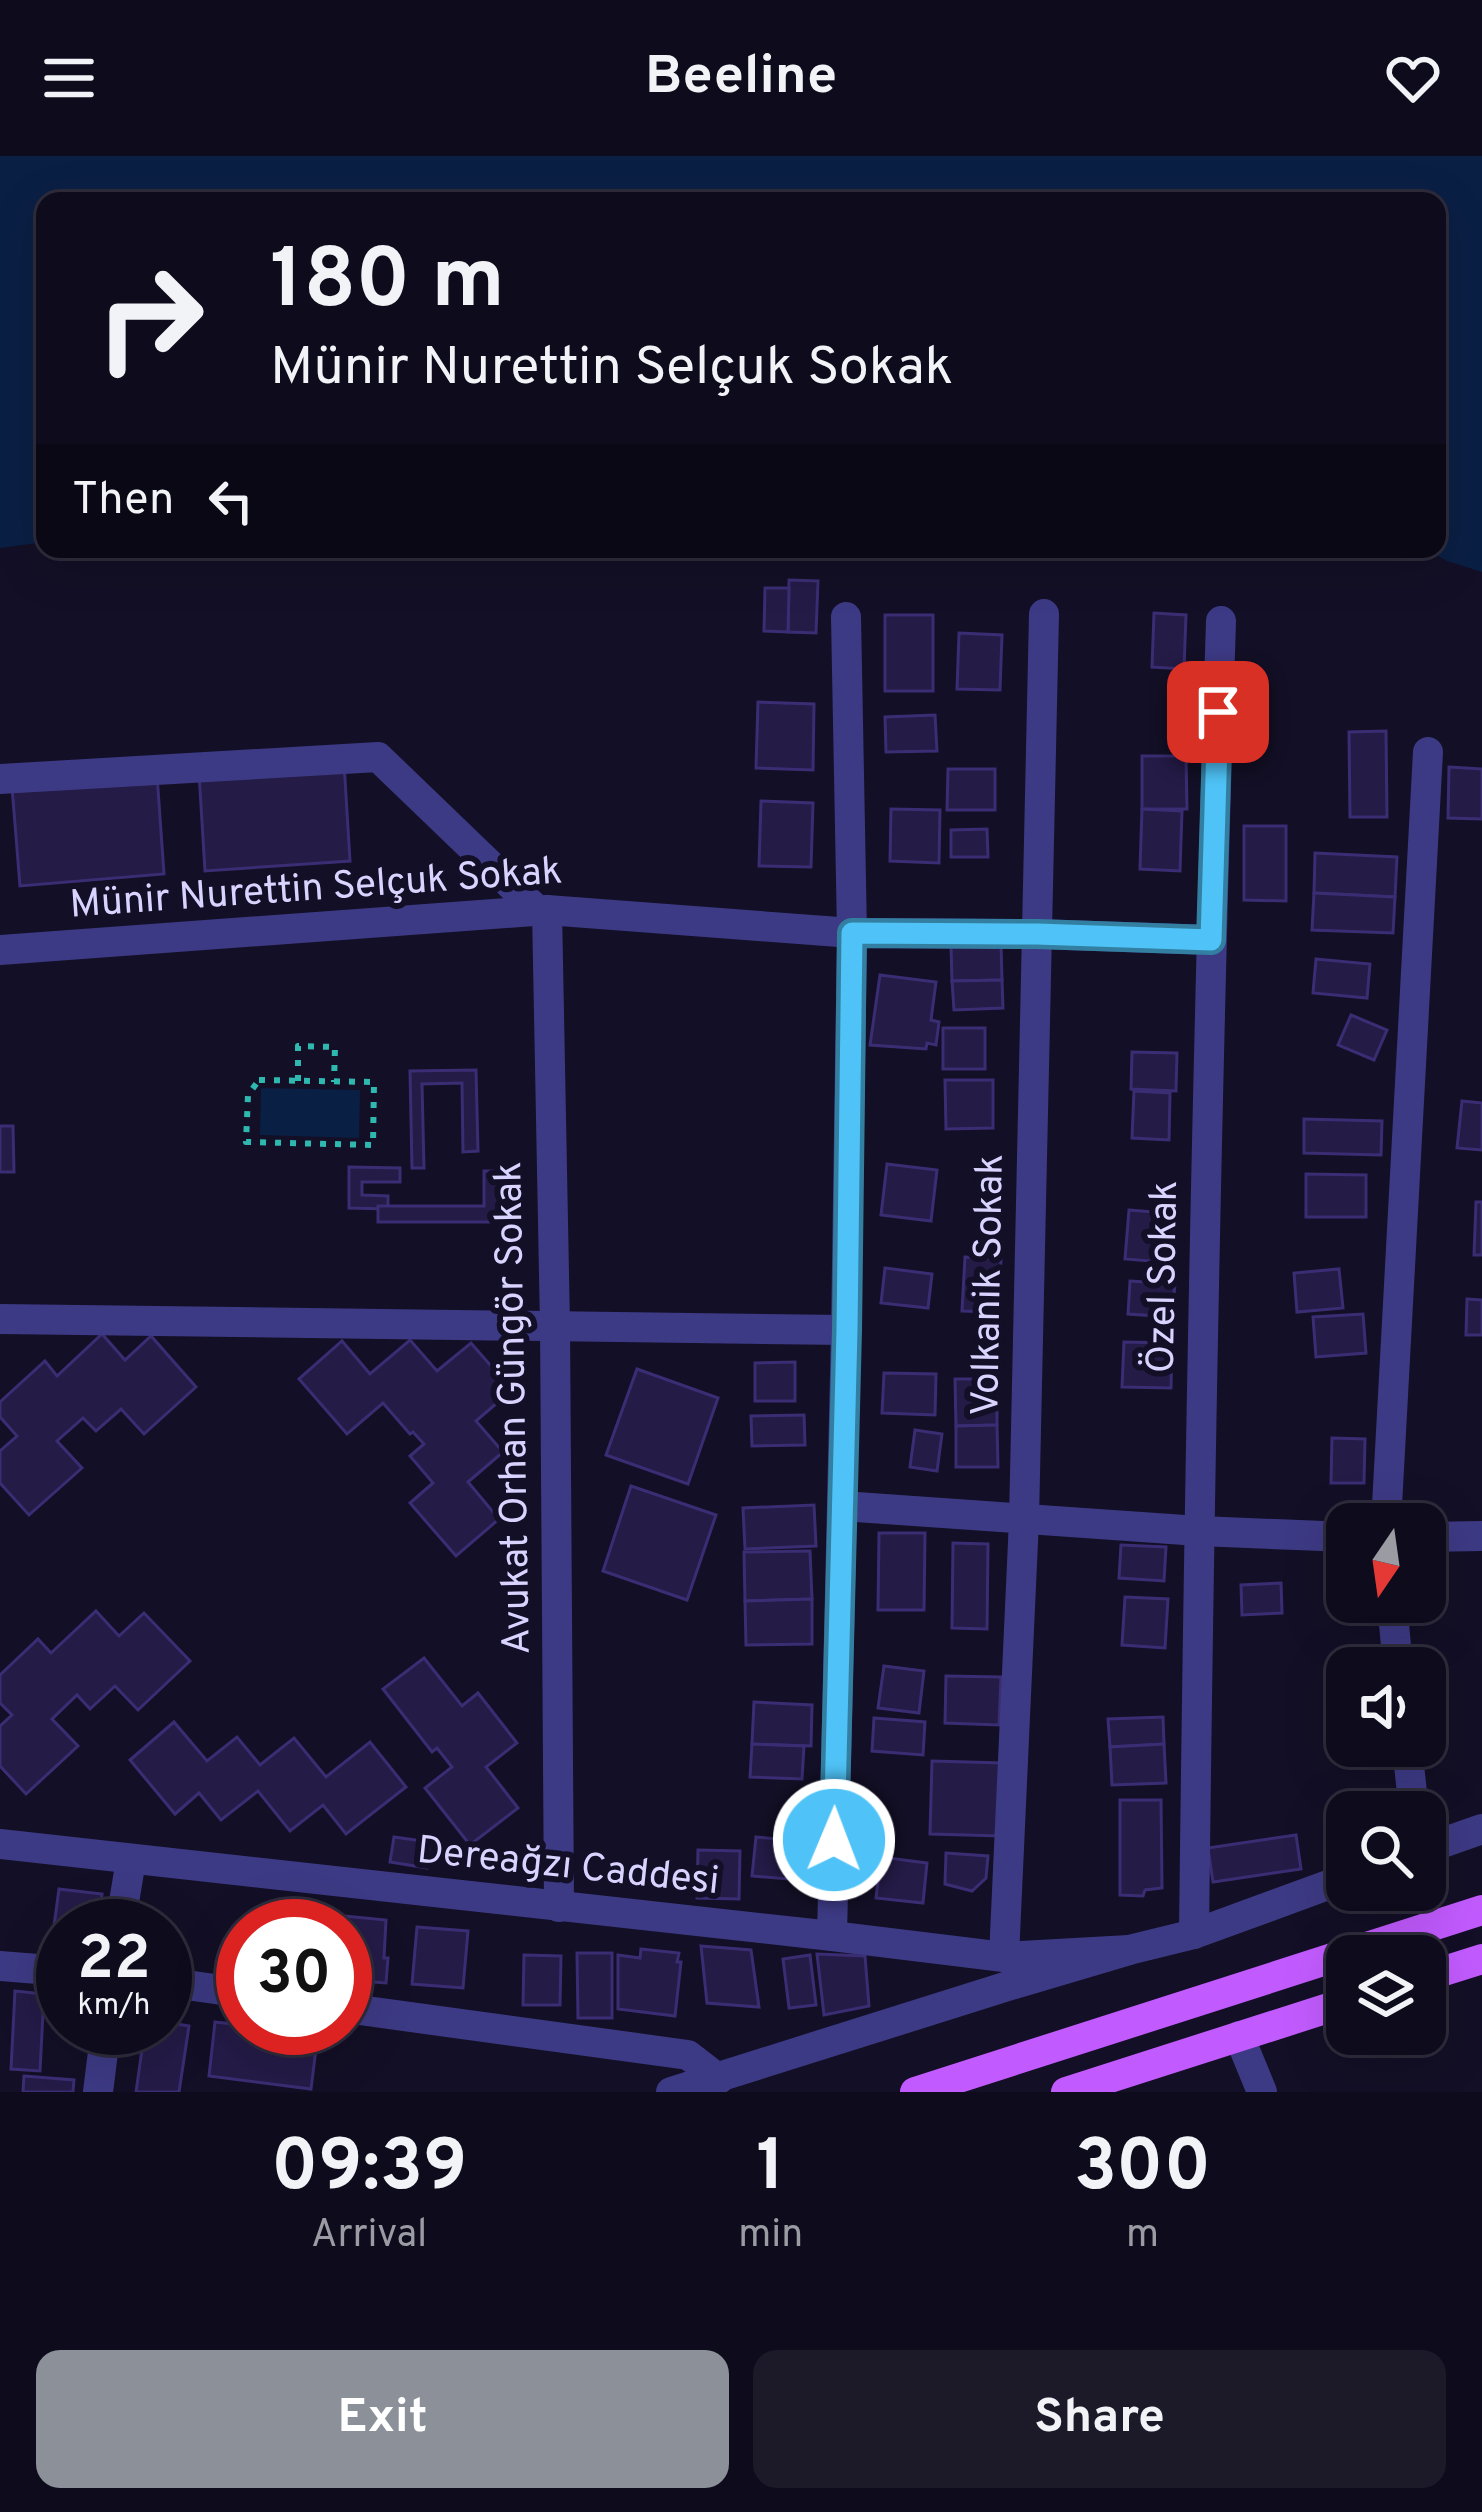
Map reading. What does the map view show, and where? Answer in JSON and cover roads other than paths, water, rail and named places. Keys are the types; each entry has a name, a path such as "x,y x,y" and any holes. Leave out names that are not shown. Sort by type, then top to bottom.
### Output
{"main road":[{"path":"915,2092 1482,1910"},
{"path":"1446,1970 1482,1959"},
{"path":"1066,2092 1326,2009"}],"street":[{"name":"Volkanik Sokak","path":"1004,1957 1024,1520 1044,614"},
{"path":"832,1936 852,933 846,617"},
{"name":"Özel Sokak","path":"1195,1934 1199,1532 1221,621"},
{"path":"1387,1503 1428,752"},
{"path":"0,778 378,757 542,910"},
{"name":"Münir Nurettin Selçuk Sokak","path":"0,950 542,910 852,933 1211,940"},
{"name":"Avukat Orhan Güngör Sokak","path":"542,910 555,1326 559,1906"},
{"path":"0,1319 847,1330"},
{"path":"842,1506 1199,1532 1326,1536"},
{"path":"1446,1537 1482,1536"},
{"path":"1446,1842 1482,1829"},
{"name":"Dereağzı Caddesi","path":"0,1844 1004,1957 1129,1950"},
{"path":"124,1899 130,1860"},
{"path":"671,2092 1129,1950 1195,1934 1326,1886"},
{"path":"0,1966 36,1969"},
{"path":"372,2012 688,2055 719,2078"},
{"path":"1239,2036 1262,2092"},
{"path":"98,2092 103,2055"}],"water":[{"path":"0,156 1482,156 1482,572 1442,558 1446,558 1446,192 36,192 36,543 0,548"},
{"path":"261,1088 360,1090 359,1138 260,1135"}]}
